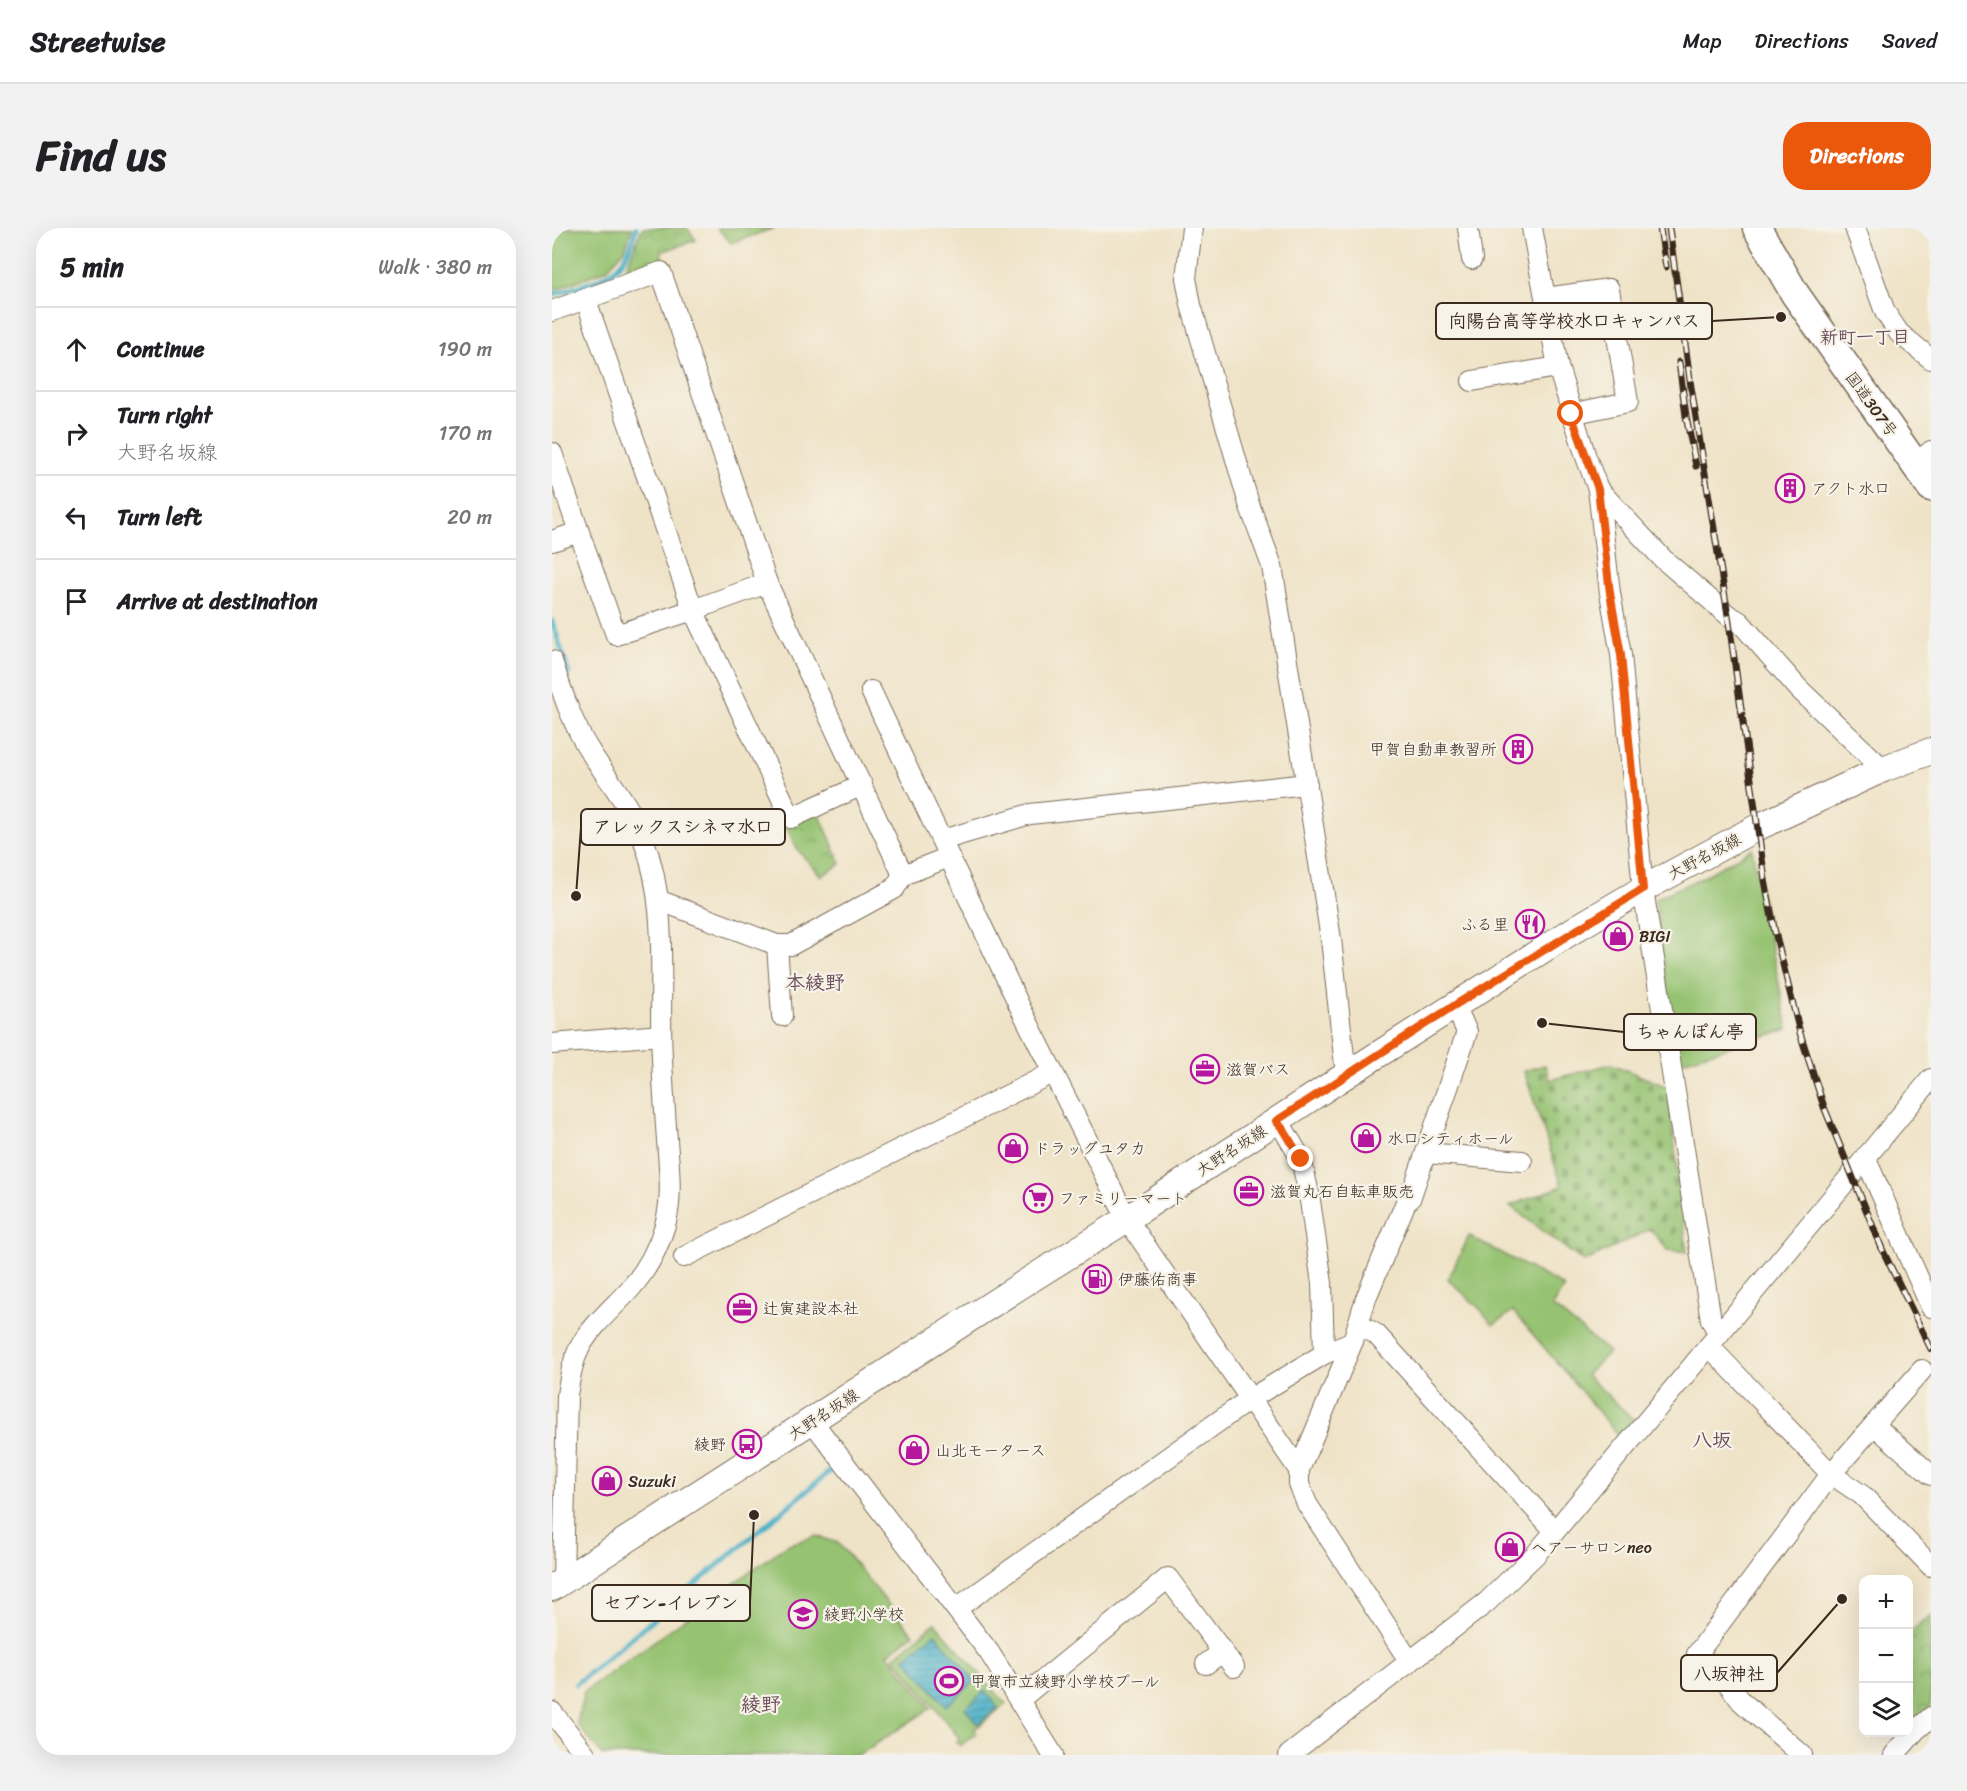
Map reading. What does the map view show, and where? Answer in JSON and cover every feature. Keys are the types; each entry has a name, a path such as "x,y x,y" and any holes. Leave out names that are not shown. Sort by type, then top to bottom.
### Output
{"highway":[{"name":"国道307号","path":"1758,228 1795,294 1848,372 1926,467"}],"main road":[{"name":"大野名坂線","path":"557,1585 1127,1219 1455,1005 1643,889 1758,827 1883,769 1931,751"}],"street":[{"path":"1192,228 1186,278 1191,304 1249,504 1272,566 1331,939 1346,1075"},
{"path":"1468,228 1472,259"},
{"path":"1532,228 1558,367 1571,414 1598,489 1610,593 1621,655 1643,889 1714,1340 1831,1474 1862,1495 1931,1566"},
{"path":"1855,228 1885,312 1899,333 1931,359"},
{"path":"552,311 661,272 767,583 903,875"},
{"path":"1546,298 1609,289 1628,402 1571,414"},
{"path":"586,300 693,610 791,818 862,785"},
{"path":"1472,381 1558,367"},
{"path":"552,453 616,635 767,583"},
{"path":"1598,489 1663,558 1728,615 1740,622 1799,689 1883,769"},
{"path":"552,541 579,532"},
{"path":"552,661 572,715 589,751 615,788 642,834 651,858 658,900 661,1035 670,1192 667,1215 658,1244 643,1273 581,1346 571,1372 557,1585"},
{"path":"871,691 1052,1073 1127,1219 1299,1470"},
{"path":"658,900 777,945 790,945 894,889 903,875 945,848 1030,814 1307,784"},
{"path":"777,945 782,1016"},
{"path":"1410,1662 1307,1504 1299,1484 1299,1470 1355,1333 1366,1298 1406,1202 1410,1199 1467,1032 1455,1005"},
{"path":"552,1044 661,1035"},
{"path":"684,1257 1052,1073"},
{"path":"1289,1755 1487,1602 1536,1554 1931,1079"},
{"path":"1276,1121 1301,1159 1310,1194 1322,1283 1324,1354"},
{"path":"1426,1153 1522,1161"},
{"path":"1865,1157 1931,1307"},
{"path":"957,1608 1250,1399 1355,1333 1376,1334 1555,1531"},
{"path":"1788,1751 1741,1701 1720,1673 1697,1654 1831,1474 1922,1370"},
{"path":"812,1421 957,1608 1053,1755"},
{"path":"1874,1425 1931,1475"},
{"path":"1019,1700 1168,1578 1228,1660 1206,1664"},
{"path":"552,1712 586,1755"},
{"path":"1894,1755 1931,1716"}],"green space":[{"path":"552,228 632,228 625,249 607,269 552,291"},
{"path":"642,228 687,228 696,240 661,252 664,263 635,273 633,269 629,270 627,265"},
{"path":"717,228 775,228 731,243"},
{"path":"818,811 841,864 821,876 797,849 786,826"},
{"path":"1752,849 1788,1029 1676,1063 1655,899 1703,877"},
{"path":"1611,1064 1668,1087 1687,1252 1668,1250 1650,1229 1584,1262 1510,1206 1562,1186 1524,1071 1545,1065 1550,1080"},
{"path":"1469,1236 1564,1287 1552,1306 1609,1352 1586,1375 1634,1420 1620,1437 1513,1311 1493,1325 1482,1311 1448,1279"},
{"name":"綾野小学校","path":"816,1536 838,1543 913,1634 888,1654 931,1708 859,1755 602,1755 577,1724 584,1692 787,1545"},
{"path":"1931,1615 1931,1707 1913,1721 1913,1683 1913,1630"},
{"name":"甲賀市立綾野小学校プール","path":"935,1623 1006,1704 974,1730 976,1733 960,1746 956,1742 960,1739 894,1657"}],"water":[{"path":"935,1633 975,1681 946,1706 905,1658"},
{"path":"985,1691 998,1708 978,1724 965,1708"}],"waterway":[{"path":"552,295 598,279 615,270 626,255 636,228"},
{"path":"552,621 569,673"},
{"path":"576,1684 835,1467"}],"railway":[{"path":"1660,228 1666,267"},
{"path":"1669,228 1691,387 1728,615 1765,880 1774,928 1800,1033 1824,1107 1883,1251 1931,1349"},
{"path":"1679,362 1686,416 1696,466"}],"place":[{"name":"向陽台高等学校水口キャンパス","path":"1781,317"},
{"name":"アクト水口","path":"1790,488"},
{"name":"甲賀自動車教習所","path":"1518,749"},
{"name":"アレックスシネマ水口","path":"576,896"},
{"name":"ふる里","path":"1530,924"},
{"name":"BIGI","path":"1618,936"},
{"name":"ちゃんぽん亭","path":"1542,1023"},
{"name":"滋賀バス","path":"1205,1069"},
{"name":"水口シティホール","path":"1366,1138"},
{"name":"ドラッグユタカ","path":"1013,1148"},
{"name":"滋賀丸石自転車販売","path":"1249,1191"},
{"name":"ファミリーマート","path":"1038,1198"},
{"name":"伊藤佑商事","path":"1097,1279"},
{"name":"辻寅建設本社","path":"742,1308"},
{"name":"綾野","path":"747,1444"},
{"name":"山北モータース","path":"914,1450"},
{"name":"Suzuki","path":"607,1481"},
{"name":"セブン-イレブン","path":"754,1515"},
{"name":"ヘアーサロンneo","path":"1510,1547"},
{"name":"八坂神社","path":"1842,1599"},
{"name":"綾野小学校","path":"803,1614"},
{"name":"甲賀市立綾野小学校プール","path":"949,1681"}],"district":[{"name":"新町一丁目","path":"1865,337"},
{"name":"本綾野","path":"815,982"},
{"name":"八坂","path":"1712,1440"},
{"name":"綾野","path":"761,1704"}],"route":[{"path":"1301,1159 1276,1121 1455,1005 1643,889 1621,655 1610,593 1598,489 1571,414"}]}
